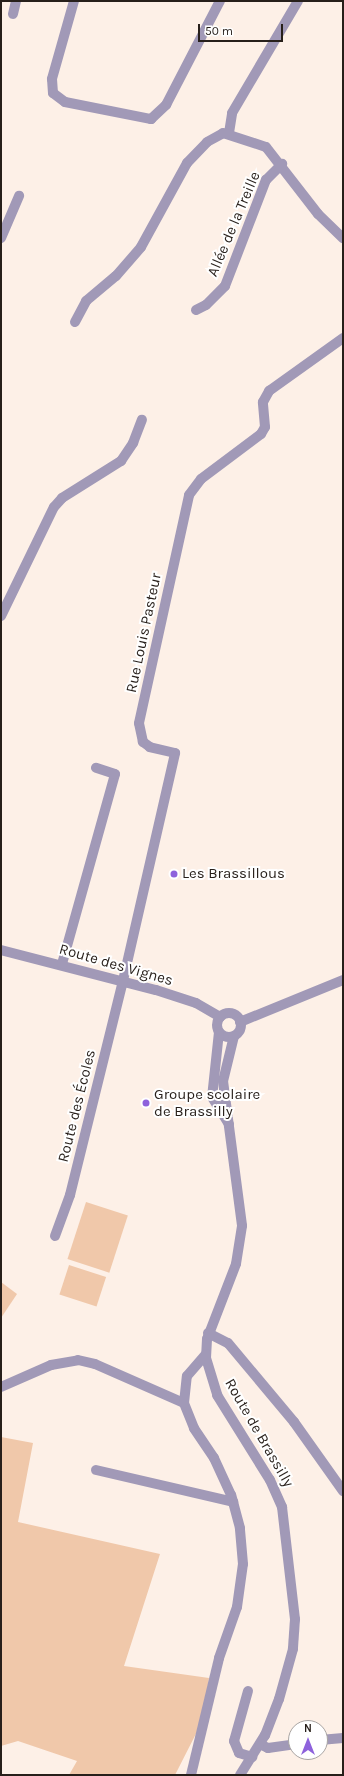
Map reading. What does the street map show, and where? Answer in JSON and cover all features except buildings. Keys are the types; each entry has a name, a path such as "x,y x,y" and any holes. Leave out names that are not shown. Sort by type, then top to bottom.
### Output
{"street":[{"path":"13,14 16,1"},
{"path":"74,1 52,80 53,93 66,102 155,118 166,105 220,1"},
{"path":"230,133 232,114 298,1"},
{"path":"75,322 86,301 138,251 195,155 214,138 230,133 266,147 282,164 318,214 343,238"},
{"name":"Allée de la Treille","path":"196,310 206,305 225,286 266,180 282,164"},
{"path":"1,238 19,196"},
{"name":"Rue Louis Pasteur","path":"123,981 175,753 150,747 143,742 140,723 189,495 201,479 261,434 265,427 263,402 269,391 343,338"},
{"path":"1,616 54,507 62,498 121,461 133,443 142,420"},
{"path":"62,964 115,774 96,768"},
{"name":"Route des Vignes","path":"1,950 62,964 196,1003 220,1017"},
{"path":"220,1017 232,1014 240,1022 343,980"},
{"name":"Route des Écoles","path":"55,1236 70,1195 123,981"},
{"name":"Route de Brassilly","path":"220,1017 219,1053 211,1077 212,1097 229,1124"},
{"name":"Route de Brassilly","path":"240,1022 234,1036 223,1074 241,1204 242,1236 236,1264 208,1333 206,1354 217,1395 270,1480 286,1521 295,1636 287,1676 260,1744 240,1775"},
{"path":"219,1032 234,1036"},
{"path":"208,1333 228,1343 294,1422 343,1491"},
{"path":"192,1775 219,1658 237,1606 242,1576 241,1539 233,1502 184,1403 189,1372 206,1354"},
{"path":"1,1387 50,1365 78,1360 95,1364 184,1403"},
{"path":"96,1470 233,1502"},
{"path":"248,1691 234,1741 239,1753 252,1757"},
{"path":"328,1739 343,1738"},
{"path":"260,1744 268,1748 288,1745"}],"shaded area":[{"path":"86,1202 128,1216 109,1273 67,1259"},
{"path":"69,1265 106,1277 97,1307 59,1294"},
{"path":"1,1282 17,1294 1,1318"},
{"path":"1,1437 33,1443 18,1522 160,1554 124,1666 209,1678 204,1718 175,1775 69,1775 77,1761 18,1741 1,1746"}],"place":[{"name":"Les Brassillous","path":"174,874"},
{"name":"Groupe scolaire de Brassilly","path":"146,1103"}]}
